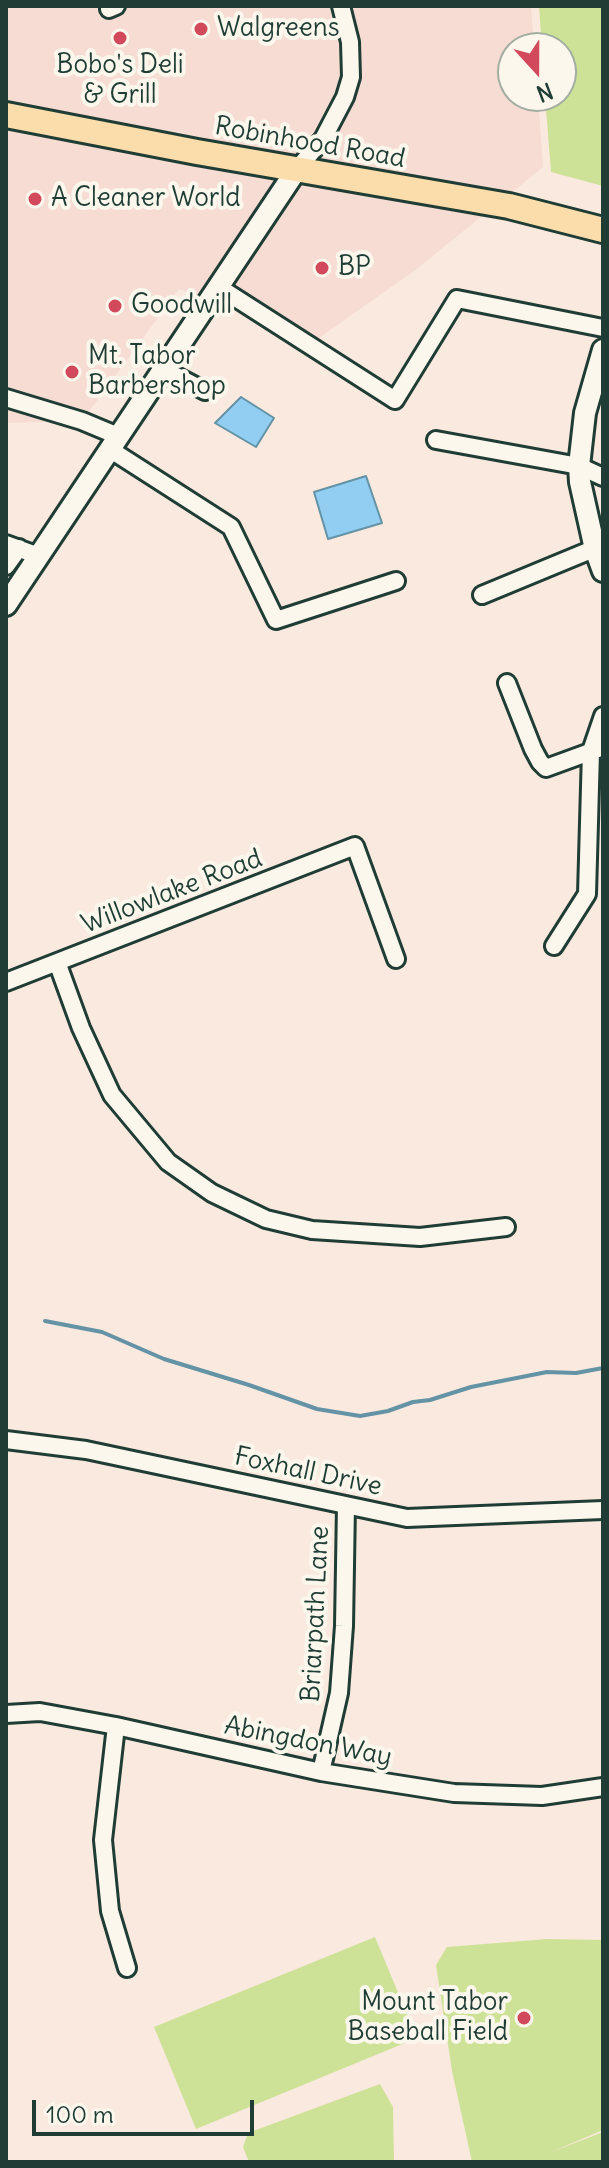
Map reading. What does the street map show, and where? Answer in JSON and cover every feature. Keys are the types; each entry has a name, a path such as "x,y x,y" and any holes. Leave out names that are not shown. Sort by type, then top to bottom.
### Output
{"main road":[{"name":"Robinhood Road","path":"6,115 509,206 603,230"}],"street":[{"path":"6,605 217,286 297,169 323,139 345,97 351,77 350,42 341,6"},
{"path":"217,286 395,400 457,299 603,328"},
{"path":"603,350 585,413 579,466 580,482 603,571"},
{"path":"163,369 205,391"},
{"path":"6,398 82,421 231,527 276,620 396,581"},
{"path":"436,440 579,466 603,477"},
{"path":"6,566 12,546 39,556"},
{"path":"482,595 599,547"},
{"path":"507,683 533,749 546,768 597,749"},
{"path":"554,946 587,894 597,749 603,716"},
{"name":"Willowlake Road","path":"6,982 355,846 396,959"},
{"path":"57,962 81,1028 112,1095 168,1162 212,1193 266,1219 312,1230 420,1237 506,1227"},
{"name":"Foxhall Drive","path":"6,1440 86,1450 407,1518 603,1510"},
{"name":"Briarpath Lane","path":"321,1772 339,1693 344,1626 346,1505"},
{"name":"Abingdon Way","path":"6,1714 40,1712 321,1772 454,1793 542,1796 603,1787"},
{"path":"116,1726 103,1840 110,1911 127,1968"}],"shaded area":[{"path":"6,6 531,6 533,32 497,32 497,112 539,112 543,167 414,271 316,340 179,289 82,421 6,423"}],"green space":[{"path":"539,6 603,6 603,186 551,172 546,112 577,112 577,32 541,32"},
{"path":"375,1937 417,2038 196,2129 154,2027"},
{"name":"Mount Tabor Baseball Field","path":"547,1939 603,1940 603,2130 549,2153 603,2132 603,2162 472,2162 452,2071 436,1965 447,1947"},
{"path":"380,2084 393,2107 394,2162 249,2162 243,2147 248,2133"}],"water":[{"path":"241,397 274,418 256,447 215,423"},
{"path":"366,476 382,523 328,539 314,492"}],"waterway":[{"path":"45,1321 102,1332 164,1359 317,1409 360,1416 471,1387 547,1372 576,1373 603,1368"}],"place":[{"name":"Walgreens","path":"201,29"},
{"name":"Bobo's Deli & Grill","path":"120,38"},
{"name":"A Cleaner World","path":"35,199"},
{"name":"BP","path":"322,268"},
{"name":"Goodwill","path":"115,306"},
{"name":"Mt. Tabor Barbershop","path":"72,372"},
{"name":"Mount Tabor Baseball Field","path":"524,2018"}]}
